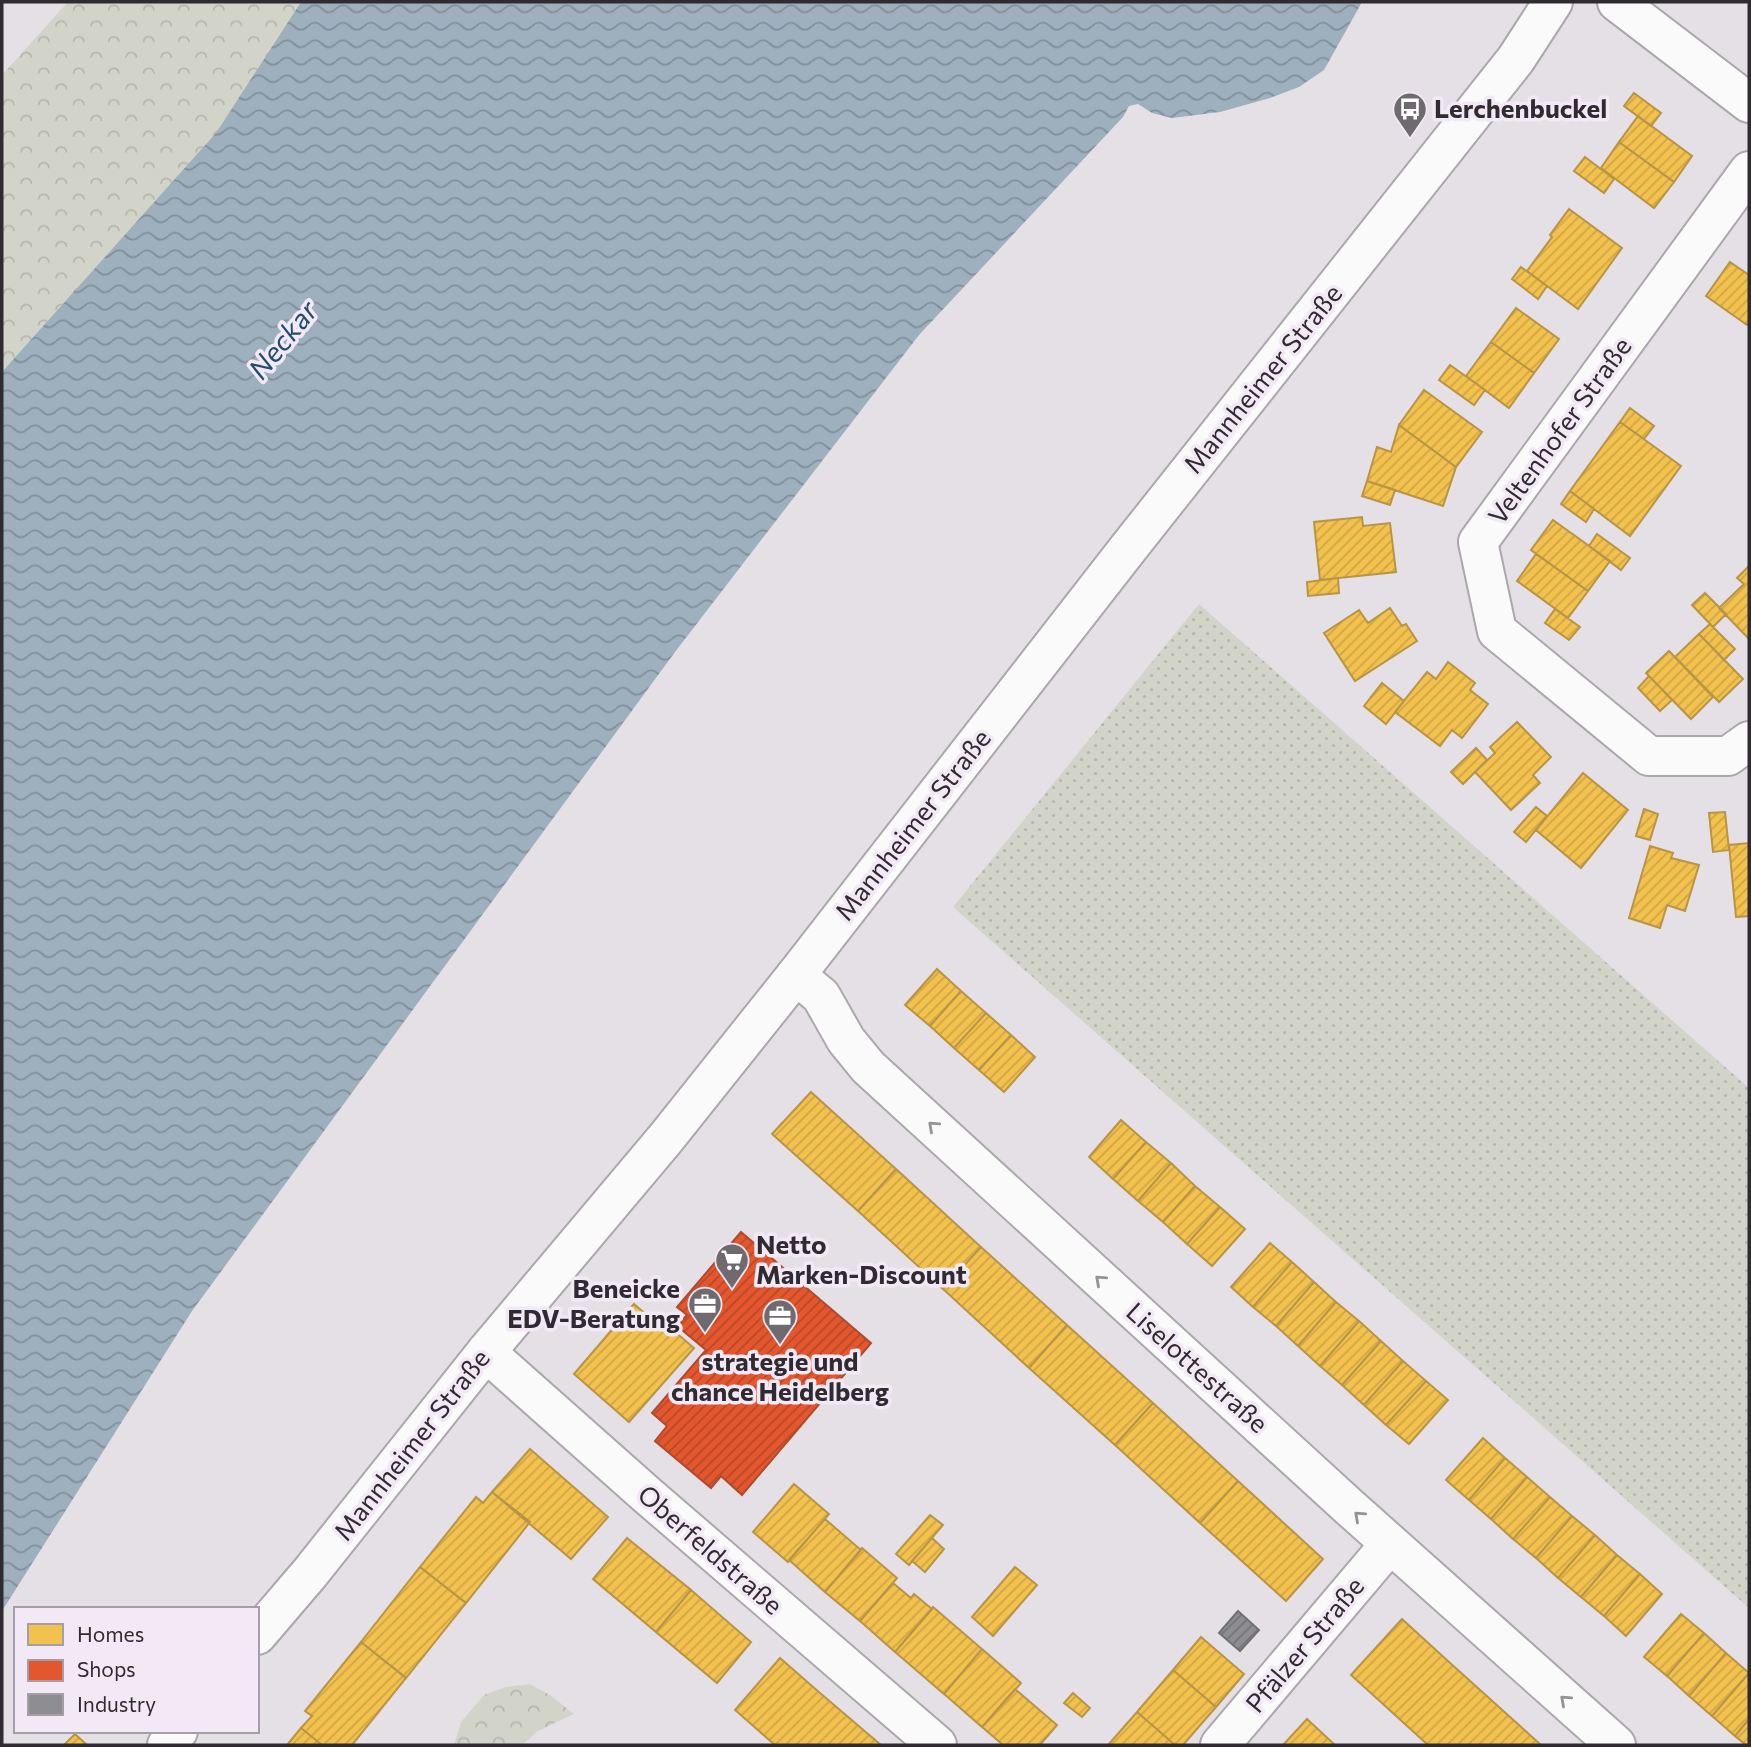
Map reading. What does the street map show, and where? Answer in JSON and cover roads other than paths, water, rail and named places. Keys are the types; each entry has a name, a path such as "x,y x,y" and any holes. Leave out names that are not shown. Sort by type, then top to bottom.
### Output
{"street":[{"name":"Mannheimer Straße","path":"259,1633 310,1573 486,1352 666,1138 796,975 1130,546 1500,80 1553,2"},
{"path":"1617,2 1749,103"},
{"name":"Veltenhofer Straße","path":"1749,172 1478,541 1497,631 1649,756 1728,756 1749,741"},
{"name":"Liselottestraße","path":"796,975 821,996 846,1040 868,1067 1390,1544 1616,1745"},
{"name":"Oberfeldstraße","path":"486,1352 937,1745"},
{"name":"Pfälzer Straße","path":"1220,1745 1390,1544"},
{"path":"181,1733 195,1745"}],"water":[{"name":"Neckar","path":"301,2 1362,2 1324,70 1299,87 1220,112 1172,118 1152,113 1138,104 1129,106 1123,117 919,335 675,652 192,1311 2,1611 2,372 216,133"}],"place":[{"name":"Lerchenbuckel","path":"1410,139"},
{"name":"Netto Marken-Discount","path":"732,1290"},
{"name":"Beneicke EDV-Beratung","path":"705,1334"},
{"name":"strategie und chance Heidelberg","path":"780,1346"}]}
